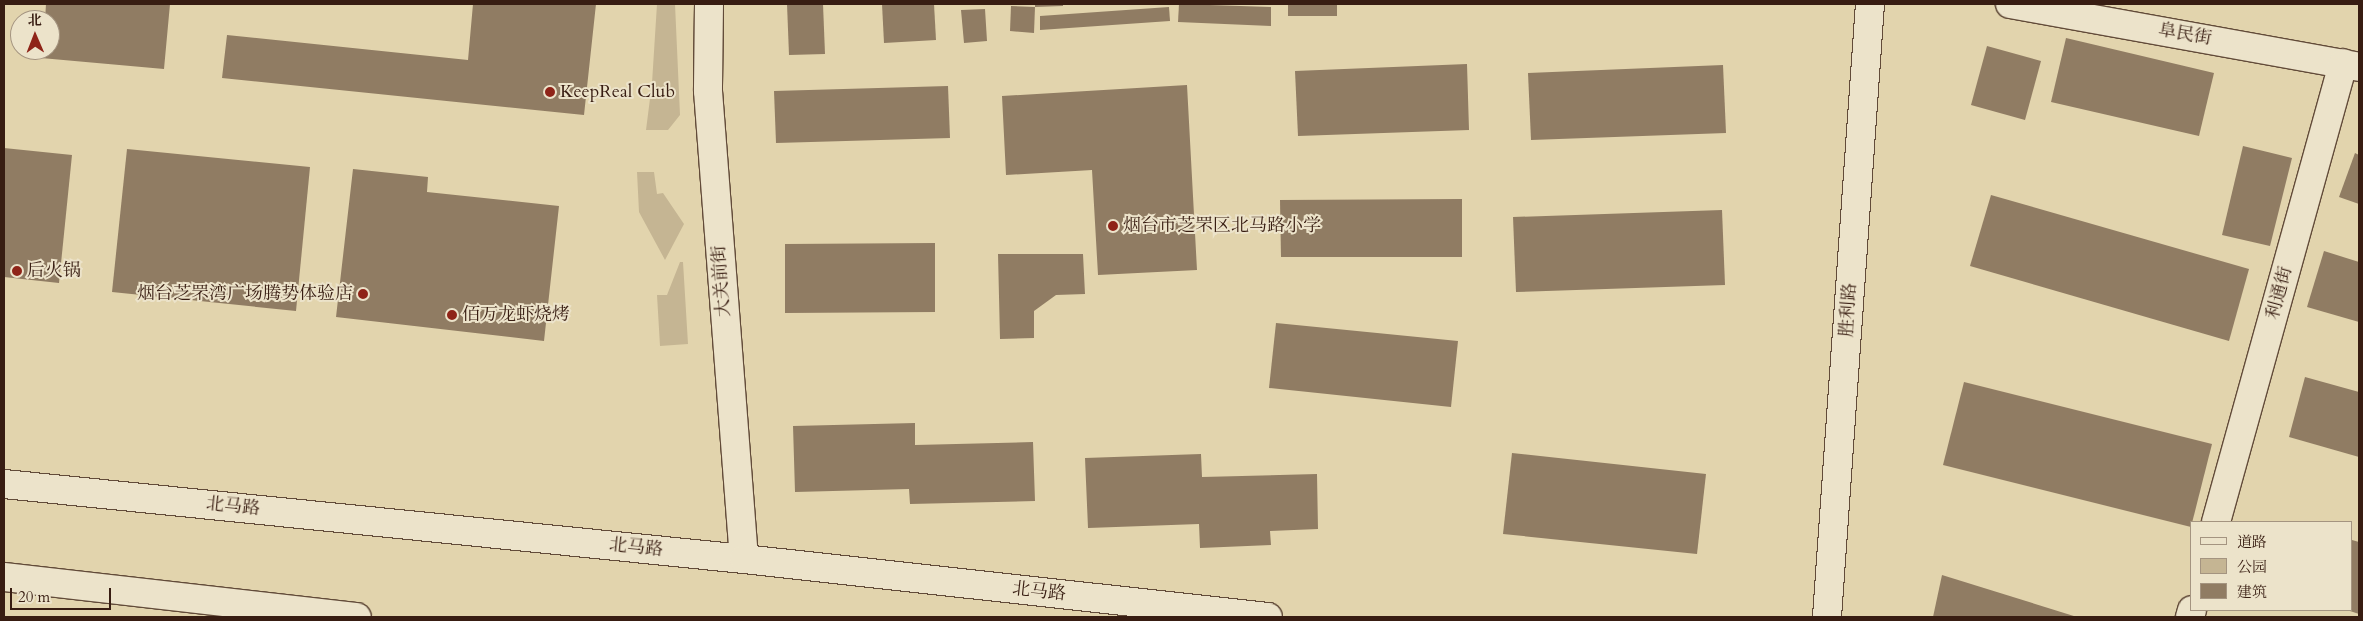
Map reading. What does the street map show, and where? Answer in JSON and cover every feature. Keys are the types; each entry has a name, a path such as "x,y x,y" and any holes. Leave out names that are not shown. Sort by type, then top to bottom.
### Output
{"street":[{"name":"大关前街","path":"710,4 708,91 744,558"},
{"name":"胜利路","path":"1827,617 1870,4"},
{"name":"阜民街","path":"2010,4 2351,65"},
{"name":"利通街","path":"2216,521 2351,65"},
{"name":"北马路","path":"4,484 744,558 1268,617"},
{"path":"4,577 357,617"}],"green space":[{"path":"657,4 675,4 680,115 668,130 646,130 652,83"},
{"path":"637,172 654,172 657,194 663,193 684,224 665,260 639,212"},
{"path":"680,262 683,262 688,344 660,346 657,295 667,295"}],"building":[{"path":"46,4 170,4 164,69 60,60 60,10 46,10"},
{"path":"473,4 596,4 584,115 222,78 227,35 468,60"},
{"path":"787,4 823,4 825,54 789,55"},
{"path":"882,4 934,4 936,40 884,43"},
{"path":"1035,4 1063,4 1063,6 1035,7"},
{"path":"1179,4 1271,7 1271,26 1178,22"},
{"path":"1288,4 1337,4 1337,16 1288,16"},
{"path":"1011,6 1035,7 1034,33 1010,31"},
{"path":"1169,7 1170,21 1040,30 1040,16"},
{"path":"985,9 987,41 964,43 961,10"},
{"path":"2066,38 2214,73 2199,136 2051,102"},
{"path":"1987,46 2041,61 2025,120 1971,105"},
{"path":"1467,64 1469,130 1298,136 1295,71"},
{"path":"1723,65 1726,133 1531,140 1528,73"},
{"path":"1187,85 1197,270 1098,275 1092,170 1006,175 1002,96"},
{"path":"948,86 950,138 776,143 774,91"},
{"path":"2243,146 2292,158 2270,246 2222,235"},
{"path":"4,148 72,155 59,283 4,277"},
{"path":"127,149 310,167 296,311 112,292"},
{"path":"2355,153 2359,155 2359,204 2339,197"},
{"path":"353,169 428,177 427,192 559,206 544,341 336,317"},
{"path":"1991,195 2249,269 2229,341 1970,266"},
{"path":"1462,199 1462,257 1281,257 1280,200"},
{"path":"1722,210 1725,285 1516,292 1513,217"},
{"path":"935,243 935,312 785,313 785,244"},
{"path":"2324,251 2359,262 2359,322 2307,307"},
{"path":"998,254 1083,254 1085,294 1056,295 1034,311 1034,338 1000,339"},
{"path":"1276,323 1458,341 1451,407 1269,388"},
{"path":"2305,377 2359,392 2359,457 2289,437"},
{"path":"1964,382 2212,444 2190,527 1943,465"},
{"path":"915,423 915,445 1033,442 1035,501 910,504 909,489 795,492 793,426"},
{"path":"1512,453 1706,474 1697,554 1503,534"},
{"path":"1201,454 1202,477 1317,474 1318,529 1270,531 1271,545 1200,548 1199,524 1088,528 1085,458"},
{"path":"2353,540 2359,542 2359,614 2350,611 2353,611"},
{"path":"1942,575 2077,617 1933,617"}],"place":[{"name":"KeepReal Club","path":"550,92"},
{"name":"烟台市芝罘区北马路小学","path":"1113,226"},
{"name":"后火锅","path":"17,271"},
{"name":"烟台芝罘湾广场腾势体验店","path":"363,294"},
{"name":"佰万龙虾烧烤","path":"452,315"}]}
